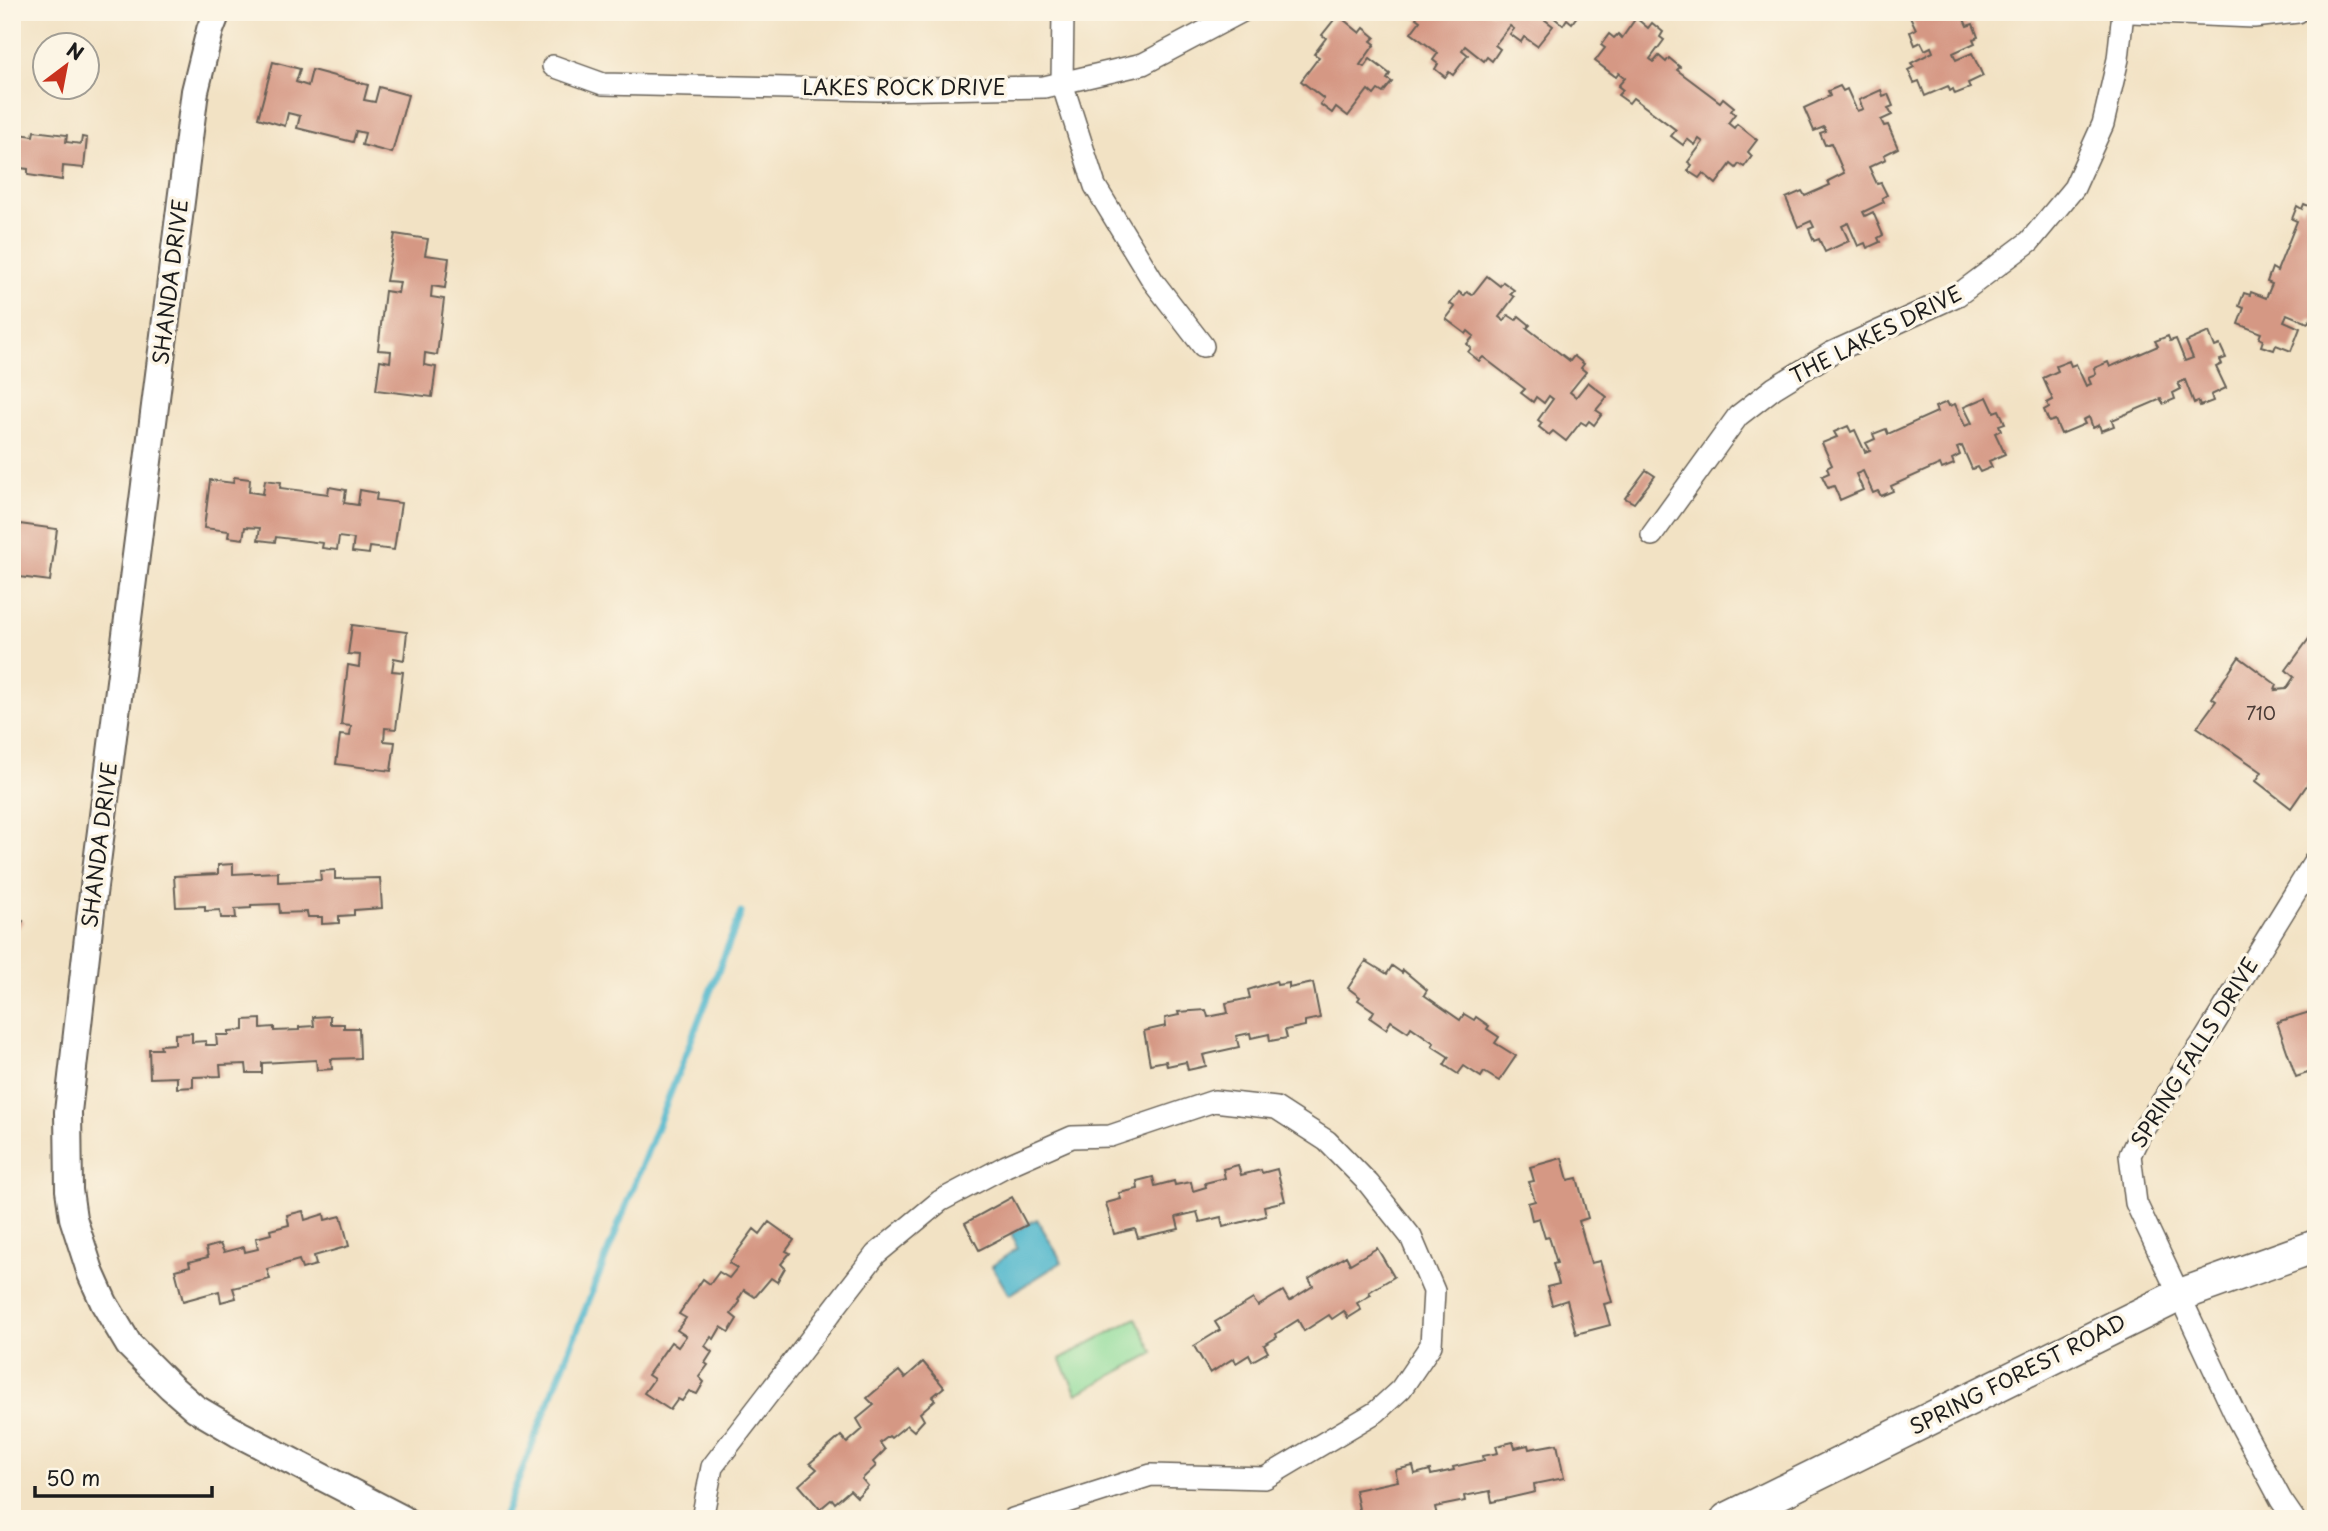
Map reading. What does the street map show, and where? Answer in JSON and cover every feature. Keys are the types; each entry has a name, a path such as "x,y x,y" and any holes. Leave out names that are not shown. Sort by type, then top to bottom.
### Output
{"main road":[{"name":"SPRING FOREST ROAD","path":"1727,1519 2180,1295 2316,1245"}],"street":[{"name":"SHANDA DRIVE","path":"217,12 195,91 92,902 68,1112 69,1190 73,1218 83,1251 104,1303 129,1345 156,1373 195,1408 239,1434 403,1519"},
{"path":"1063,12 1062,83 1095,186 1153,281 1203,346"},
{"name":"LAKES ROCK DRIVE","path":"553,66 603,84 879,90 1044,87 1143,64 1241,12"},
{"name":"THE LAKES DRIVE","path":"1652,535 1738,415 1774,388 1831,354 1958,295 2030,241 2074,188 2103,124 2118,59 2123,12"},
{"path":"2132,12 2254,17 2298,12"},
{"name":"SPRING FALLS DRIVE","path":"2294,1519 2237,1418 2136,1203 2130,1155 2140,1134 2205,1039 2316,859"},
{"path":"702,1519 712,1467 876,1254 940,1201 1006,1166 1072,1137 1110,1136 1214,1101 1276,1108 1327,1141 1369,1184 1411,1237 1434,1291 1431,1345 1401,1389 1376,1412 1265,1478 1151,1475 1013,1519"}],"green space":[{"path":"1136,1318 1154,1353 1077,1394 1060,1359"}],"water":[{"path":"1037,1219 1062,1262 1009,1295 992,1266 1017,1248 1011,1233"}],"building":[{"path":"1420,12 1543,12 1540,16 1553,26 1537,46 1524,37 1521,42 1510,34 1514,29 1510,26 1495,45 1500,49 1492,61 1487,57 1484,61 1465,46 1462,50 1468,55 1453,75 1449,72 1445,77 1435,69 1438,64 1433,60 1438,53 1411,33 1420,21 1416,18"},
{"path":"1547,12 1580,12 1572,23 1567,19 1563,25"},
{"path":"1908,12 1961,12 1967,26 1973,24 1978,37 1973,39 1975,43 1953,53 1956,60 1972,53 1983,76 1968,83 1970,88 1955,94 1948,86 1925,96 1919,81 1914,83 1908,70 1914,67 1911,63 1933,52 1931,47 1925,50 1921,42 1915,45 1910,32 1916,29"},
{"path":"1338,15 1360,33 1364,28 1375,37 1371,41 1375,44 1360,65 1364,67 1370,59 1390,74 1387,79 1392,82 1383,93 1378,90 1374,95 1368,90 1348,116 1336,107 1332,113 1320,104 1324,99 1301,81 1319,57 1314,54 1326,38 1322,35"},
{"path":"1636,18 1648,28 1652,23 1663,32 1660,37 1664,40 1650,59 1654,62 1659,56 1666,62 1669,58 1680,67 1677,70 1720,102 1723,98 1734,107 1731,111 1735,114 1728,123 1734,128 1737,124 1757,140 1748,152 1752,156 1744,167 1739,164 1736,168 1731,164 1716,184 1703,173 1699,178 1688,171 1692,165 1688,162 1703,142 1699,139 1695,145 1687,139 1683,145 1671,136 1676,130 1633,98 1629,103 1618,95 1623,90 1618,86 1625,78 1619,73 1616,77 1595,61 1605,48 1601,45 1609,34 1614,38 1618,34 1622,38"},
{"path":"273,62 300,69 296,82 308,86 312,70 368,85 364,100 375,102 379,87 408,95 392,153 362,145 365,133 356,131 353,142 297,128 300,116 288,113 285,126 258,118"},
{"path":"1840,86 1843,91 1847,89 1857,111 1863,109 1859,100 1881,90 1883,96 1888,94 1893,106 1888,108 1892,115 1881,120 1884,126 1888,125 1898,148 1884,155 1886,159 1869,167 1877,184 1881,183 1887,195 1882,198 1884,202 1863,212 1865,216 1873,212 1883,235 1878,238 1880,242 1867,248 1865,243 1858,246 1848,223 1842,226 1849,241 1825,252 1819,239 1814,241 1809,229 1814,227 1811,221 1798,227 1786,198 1802,191 1805,196 1830,185 1828,181 1844,173 1831,143 1825,145 1820,133 1826,131 1824,127 1814,131 1804,108 1830,96 1828,91"},
{"path":"12,129 20,130 19,134 33,136 34,131 67,135 66,142 81,144 82,137 87,138 84,168 63,166 62,180 28,175 28,169 12,167"},
{"path":"2304,204 2316,209 2316,321 2310,319 2308,323 2287,314 2284,321 2300,328 2291,351 2276,345 2274,350 2261,346 2261,333 2238,324 2244,308 2239,306 2244,293 2250,295 2251,292 2266,298 2272,284 2267,282 2272,268 2277,271 2297,221 2292,219 2297,206 2302,209"},
{"path":"395,234 428,239 425,255 449,258 445,288 432,286 431,297 444,299 437,355 425,353 424,365 436,367 432,397 376,390 380,360 390,362 391,351 378,350 385,291 398,293 400,282 386,281"},
{"path":"1487,276 1500,286 1503,282 1514,290 1510,294 1514,297 1499,317 1504,321 1508,315 1516,320 1519,316 1530,325 1527,328 1570,361 1574,356 1584,364 1581,368 1586,372 1570,392 1576,397 1588,382 1607,397 1596,410 1602,414 1594,425 1589,421 1586,425 1581,422 1566,441 1553,431 1549,435 1539,427 1542,423 1538,420 1553,399 1549,396 1544,403 1536,397 1533,402 1521,393 1525,389 1483,357 1479,361 1468,352 1471,348 1467,344 1474,336 1468,331 1466,334 1446,319 1455,307 1450,304 1459,292 1464,296 1467,292 1472,295"},
{"path":"2209,332 2215,347 2220,345 2226,358 2220,360 2222,364 2216,367 2226,388 2211,395 2213,401 2200,406 2198,401 2194,403 2185,380 2178,383 2181,389 2173,393 2175,399 2163,404 2161,399 2112,420 2114,426 2101,431 2099,425 2093,428 2089,417 2083,420 2085,424 2061,434 2055,420 2049,422 2044,410 2049,407 2047,403 2053,400 2043,378 2058,371 2056,366 2069,361 2071,366 2076,364 2086,386 2091,384 2088,377 2096,374 2094,368 2108,362 2110,367 2158,346 2155,341 2168,336 2170,341 2176,339 2185,361 2193,358 2186,342"},
{"path":"1987,397 1994,412 1999,410 2005,423 1999,425 2001,430 1995,433 2005,454 1989,461 1992,467 1980,472 1977,467 1972,469 1962,446 1957,448 1960,455 1952,459 1954,464 1942,469 1940,464 1891,486 1893,491 1881,496 1878,491 1873,493 1863,471 1856,474 1863,490 1840,500 1834,486 1828,488 1822,476 1829,473 1827,468 1832,465 1822,443 1837,437 1834,432 1848,426 1851,432 1855,430 1865,452 1870,450 1866,443 1875,439 1873,434 1886,429 1888,434 1937,412 1935,407 1947,402 1949,406 1955,404 1965,426 1972,423 1964,407"},
{"path":"1646,470 1655,476 1634,503 1625,498"},
{"path":"234,477 250,479 249,492 263,494 265,480 281,482 280,488 328,494 329,487 346,490 344,503 358,505 360,490 377,493 376,500 401,503 394,550 370,547 369,554 352,552 354,539 339,537 337,550 322,548 323,543 276,537 275,542 258,540 260,528 245,527 243,539 228,537 229,531 204,528 210,480 233,483"},
{"path":"12,523 57,529 50,581 12,576"},
{"path":"352,625 407,632 404,660 394,658 392,671 403,672 396,729 385,728 384,741 395,742 391,771 336,764 340,735 350,736 351,726 341,725 348,665 359,667 360,655 348,654"},
{"path":"2316,629 2316,772 2291,808 2256,781 2262,772 2197,727 2216,701 2212,698 2239,657 2277,685 2275,690 2286,689 2294,677 2286,670"},
{"path":"233,864 233,874 278,872 278,882 321,880 320,871 335,870 335,879 380,878 382,908 354,910 354,915 339,916 339,923 322,924 322,917 308,917 307,912 280,913 279,904 251,905 251,908 235,909 236,918 221,918 220,910 205,911 205,906 176,907 174,876 218,874 218,865"},
{"path":"12,915 23,921 12,938"},
{"path":"1366,961 1387,974 1392,966 1402,973 1403,970 1427,990 1424,995 1460,1020 1464,1014 1474,1020 1476,1017 1489,1026 1487,1029 1499,1037 1495,1043 1516,1056 1499,1081 1484,1072 1481,1077 1464,1066 1458,1074 1444,1065 1449,1057 1411,1027 1408,1032 1391,1021 1386,1029 1370,1018 1374,1011 1358,1000 1360,997 1348,988"},
{"path":"1276,981 1277,985 1289,983 1289,988 1313,983 1320,1018 1305,1021 1305,1026 1285,1030 1287,1038 1270,1041 1269,1034 1251,1038 1250,1033 1236,1036 1239,1047 1203,1055 1206,1066 1188,1070 1186,1062 1167,1066 1166,1061 1150,1064 1144,1031 1166,1026 1165,1018 1179,1015 1178,1012 1206,1010 1208,1017 1228,1013 1226,1003 1250,998 1248,990"},
{"path":"2316,1010 2316,1070 2296,1077 2277,1022"},
{"path":"330,1016 330,1024 359,1028 360,1058 331,1059 332,1069 317,1070 316,1060 262,1063 262,1073 247,1073 246,1064 220,1065 221,1076 193,1077 193,1087 177,1088 177,1077 150,1078 149,1049 161,1049 160,1045 175,1044 175,1034 192,1033 192,1042 206,1041 206,1045 217,1045 216,1035 229,1035 229,1031 244,1030 244,1020 261,1019 261,1028 274,1027 274,1031 299,1030 299,1027 314,1026 313,1017"},
{"path":"1562,1158 1568,1180 1577,1178 1588,1218 1579,1221 1591,1263 1600,1261 1612,1302 1604,1304 1610,1325 1576,1334 1567,1300 1552,1305 1547,1287 1559,1284 1553,1264 1557,1263 1549,1237 1545,1238 1539,1218 1532,1220 1528,1203 1535,1201 1529,1182 1534,1181 1530,1167"},
{"path":"1238,1165 1241,1175 1277,1169 1285,1201 1264,1206 1266,1216 1223,1227 1221,1217 1200,1222 1197,1212 1176,1217 1179,1229 1138,1238 1135,1229 1114,1234 1106,1203 1121,1199 1119,1193 1138,1189 1137,1181 1153,1177 1155,1186 1174,1181 1175,1185 1191,1182 1193,1191 1206,1187 1205,1183 1225,1178 1223,1169"},
{"path":"1012,1197 1027,1225 979,1250 965,1223"},
{"path":"303,1211 305,1220 324,1214 325,1220 341,1216 349,1246 314,1256 316,1265 302,1269 299,1260 267,1269 270,1279 233,1288 236,1298 221,1302 219,1291 183,1301 175,1270 190,1266 189,1262 208,1257 206,1248 220,1244 224,1252 244,1247 245,1252 258,1249 256,1238 271,1234 270,1230 289,1225 287,1215"},
{"path":"769,1222 794,1240 786,1251 790,1253 781,1264 785,1268 777,1282 771,1278 755,1297 744,1290 738,1300 740,1302 731,1314 737,1319 729,1332 721,1327 714,1339 711,1337 705,1346 712,1352 705,1363 708,1365 699,1377 704,1382 697,1394 689,1391 682,1401 678,1399 670,1410 644,1393 654,1379 648,1375 671,1342 678,1347 686,1336 677,1330 686,1318 679,1314 703,1279 710,1284 719,1272 729,1278 737,1268 729,1263 754,1229 760,1234"},
{"path":"1377,1248 1394,1277 1369,1292 1371,1295 1357,1303 1361,1310 1348,1318 1344,1311 1332,1319 1329,1315 1304,1331 1298,1320 1264,1345 1268,1352 1252,1361 1249,1355 1236,1363 1234,1358 1210,1373 1194,1346 1220,1330 1215,1322 1253,1299 1258,1306 1283,1291 1289,1301 1313,1286 1309,1279 1346,1256 1350,1264"},
{"path":"923,1362 944,1387 932,1397 935,1400 920,1413 924,1420 914,1431 907,1425 880,1443 885,1450 873,1462 876,1466 862,1479 868,1486 857,1497 850,1490 835,1503 832,1499 820,1509 799,1485 817,1469 810,1463 841,1436 847,1443 863,1429 857,1419 874,1405 867,1398 899,1371 905,1378"},
{"path":"1513,1442 1515,1448 1528,1445 1529,1449 1557,1444 1564,1478 1534,1484 1535,1492 1492,1502 1490,1491 1464,1496 1465,1501 1435,1507 1437,1516 1424,1519 1393,1519 1392,1516 1361,1519 1355,1490 1398,1481 1395,1470 1413,1466 1415,1474 1430,1470 1431,1475 1454,1470 1453,1467 1484,1460 1483,1456 1498,1453 1496,1446"}],"waterway":[{"path":"503,1519 741,913"}]}
